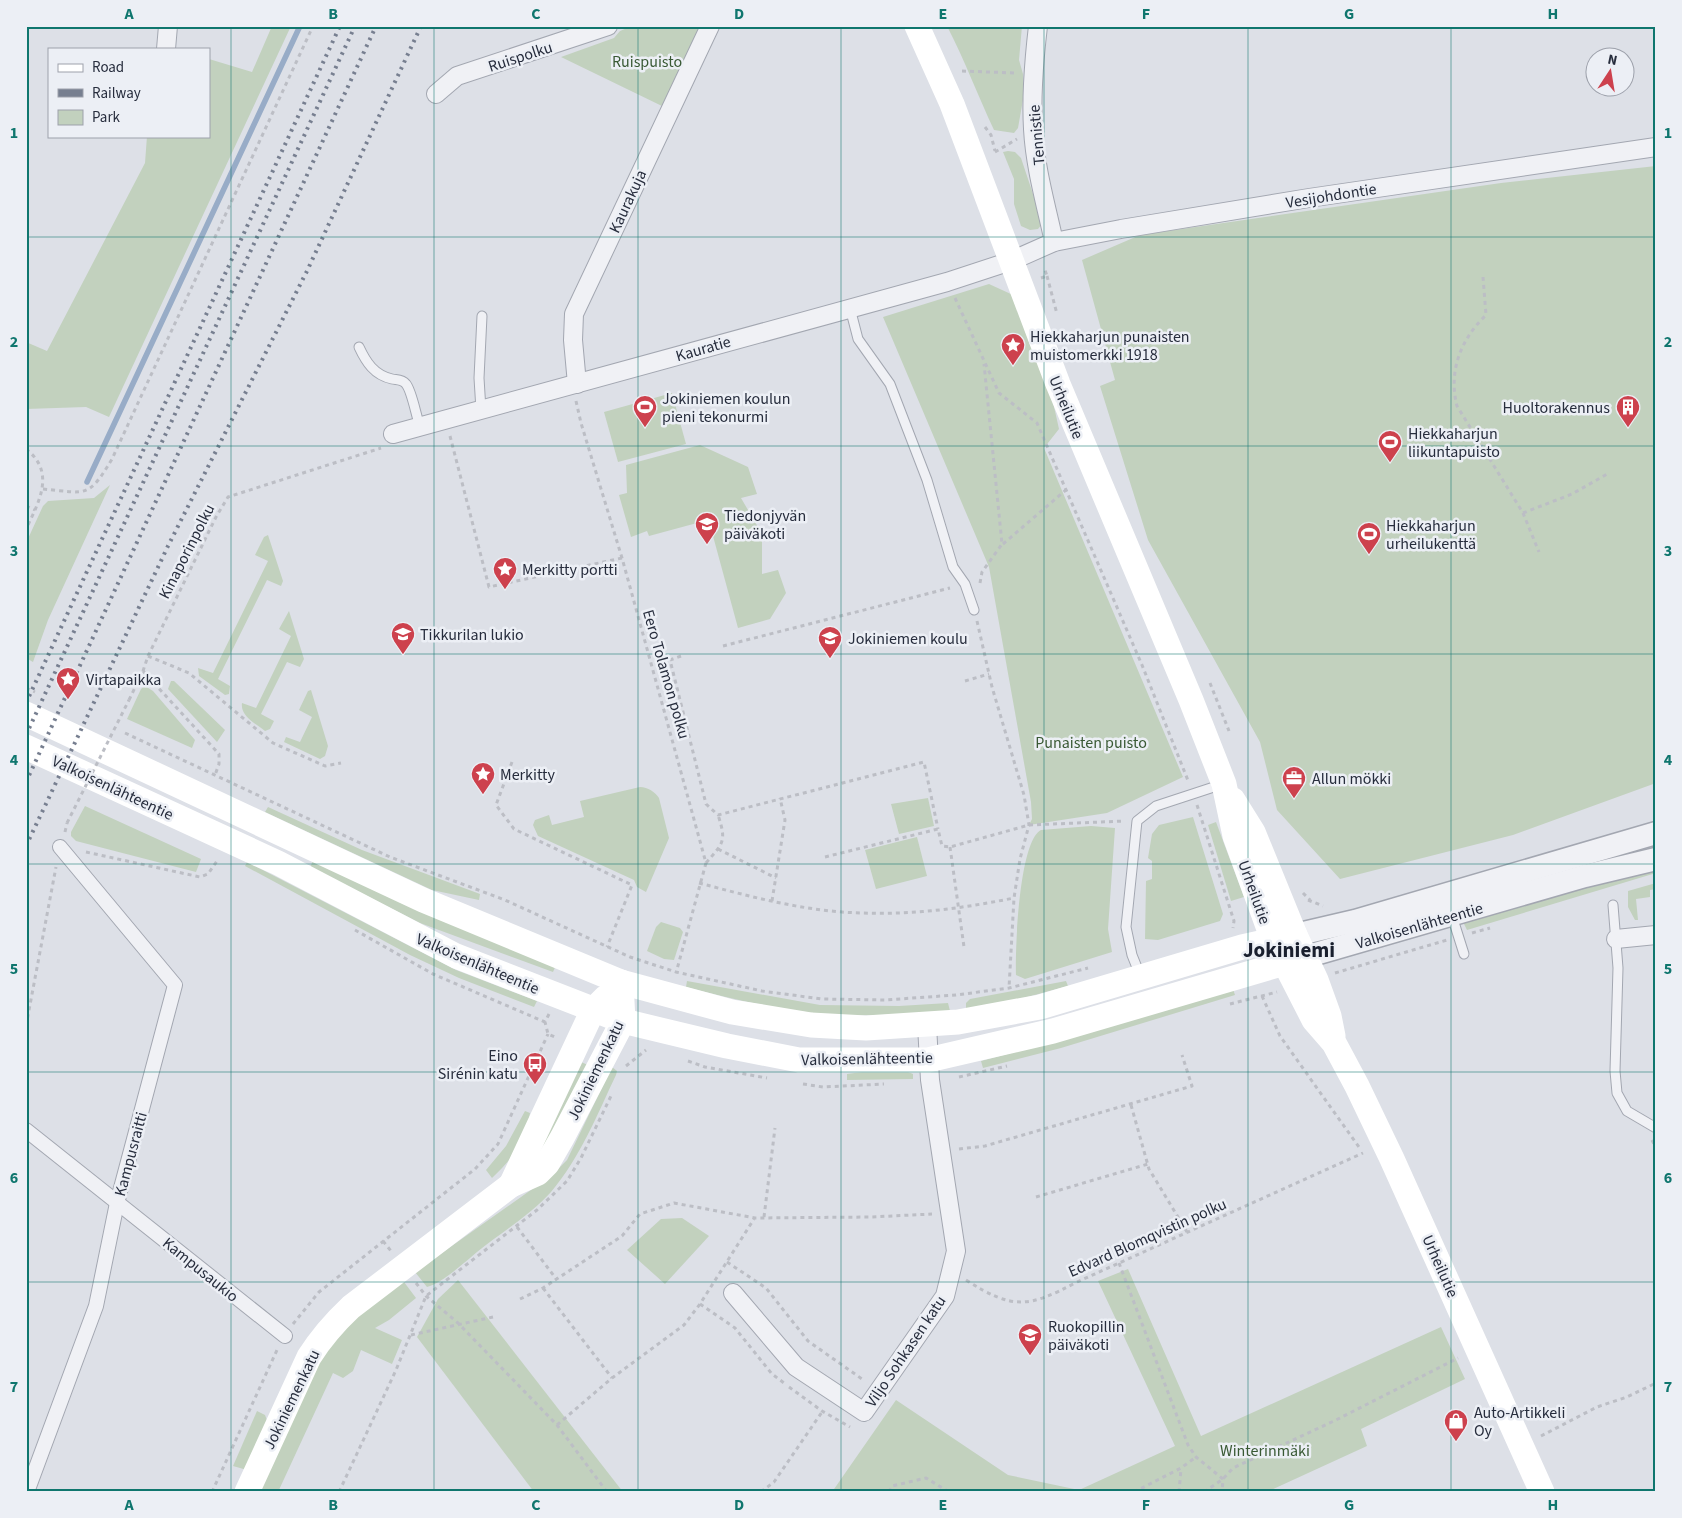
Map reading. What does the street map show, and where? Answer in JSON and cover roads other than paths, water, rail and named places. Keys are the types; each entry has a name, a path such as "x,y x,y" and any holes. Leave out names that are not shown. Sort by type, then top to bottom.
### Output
{"main road":[{"name":"Urheilutie","path":"917,26 952,104 1058,384 1191,700 1224,784 1235,836 1294,961 1329,1016 1334,1043 1392,1159 1542,1492"},
{"name":"Valkoisenlähteentie","path":"26,714 423,900 621,982 732,1012 811,1025 866,1028 927,1026 1040,1007 1242,947 1284,937"},
{"name":"Valkoisenlähteentie","path":"26,747 278,863 456,956 623,1020 728,1046 799,1060 928,1060 1053,1031 1294,961"},
{"name":"Jokiniemenkatu","path":"511,1185 593,1010 621,982"},
{"name":"Jokiniemenkatu","path":"247,1492 309,1357 333,1324 351,1307 511,1185 538,1173 547,1164 623,1020 621,982"}],"street":[{"path":"166,48 168,26"},
{"name":"Ruispolku","path":"436,94 457,76 608,26"},
{"name":"Kaurakuja","path":"577,384 572,340 574,314 710,26"},
{"name":"Tennistie","path":"1038,26 1033,69 1033,130 1040,182 1054,242"},
{"name":"Vesijohdontie","path":"1011,261 1054,242 1309,198 1656,148"},
{"name":"Kauratie","path":"393,434 947,282 1011,261"},
{"name":"Valkoisenlähteentie","path":"1294,961 1448,904 1656,833"},
{"name":"Kampusraitti","path":"27,1492 96,1306 117,1203 175,985 60,847"},
{"name":"Valkoisenlähteentie","path":"1284,937 1585,876 1656,858"},
{"path":"1616,939 1656,935"},
{"name":"Viljo Sohkasen katu","path":"733,1294 796,1367 864,1412 961,1274 928,1060 927,1026"},
{"name":"Kampusaukio","path":"26,1130 285,1336"}],"lane":[{"path":"850,308 858,339 890,384 927,480 953,567 964,584 974,610"},
{"path":"481,410 479,378 482,316"},
{"path":"359,347 365,361 372,369 382,376 400,380 406,384 420,426"},
{"path":"1141,978 1132,955 1126,927 1137,820 1156,806 1224,784"},
{"path":"1448,904 1464,954"},
{"path":"1613,905 1618,968 1614,1071 1617,1093 1626,1111 1656,1128"}],"waterway":[{"path":"87,482 300,26"}],"railway":[{"path":"26,703 340,26"},
{"path":"26,735 355,26"},
{"path":"26,782 376,26"},
{"path":"26,846 168,546 307,271 421,26"}],"place":[{"name":"Hiekkaharjun punaisten muistomerkki 1918","path":"1013,366"},
{"name":"Jokiniemen koulun pieni tekonurmi","path":"645,428"},
{"name":"Huoltorakennus","path":"1628,428"},
{"name":"Hiekkaharjun liikuntapuisto","path":"1390,463"},
{"name":"Tiedonjyvän päiväkoti","path":"707,545"},
{"name":"Hiekkaharjun urheilukenttä","path":"1369,555"},
{"name":"Merkitty portti","path":"505,590"},
{"name":"Tikkurilan lukio","path":"403,655"},
{"name":"Jokiniemen koulu","path":"830,659"},
{"name":"Virtapaikka","path":"68,700"},
{"name":"Merkitty","path":"483,795"},
{"name":"Allun mökki","path":"1294,799"},
{"name":"Eino Sirénin katu","path":"535,1085"},
{"name":"Ruokopillin päiväkoti","path":"1030,1356"},
{"name":"Auto-Artikkeli Oy","path":"1456,1442"}],"district":[{"name":"Jokiniemi","path":"1289,950"}],"park label":[{"name":"Ruispuisto","path":"647,61"},
{"name":"Punaisten puisto","path":"1091,742"},
{"name":"Winterinmäki","path":"1265,1450"}]}
